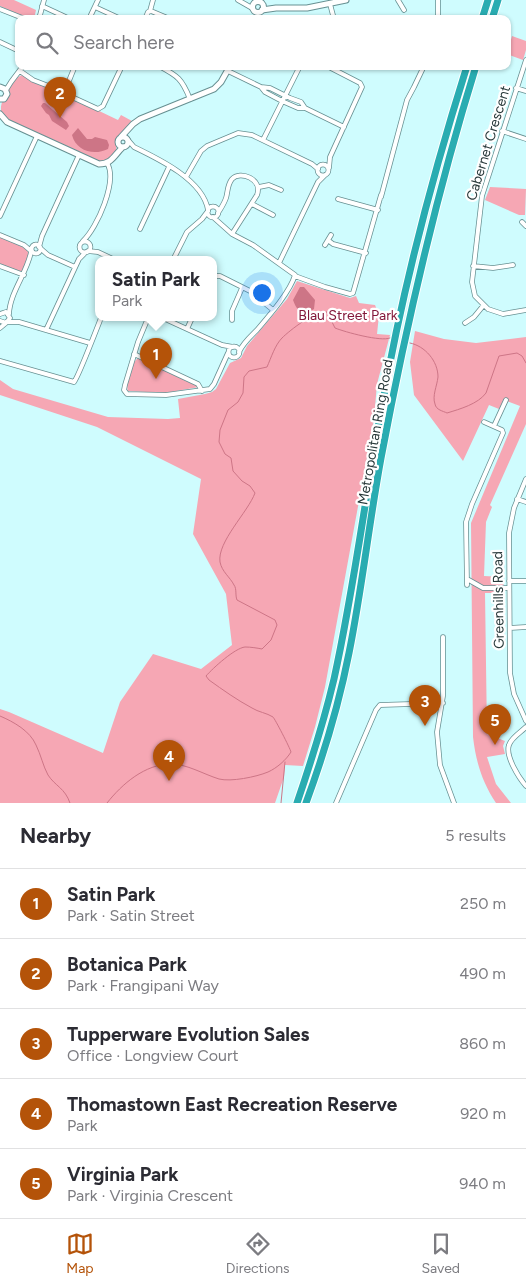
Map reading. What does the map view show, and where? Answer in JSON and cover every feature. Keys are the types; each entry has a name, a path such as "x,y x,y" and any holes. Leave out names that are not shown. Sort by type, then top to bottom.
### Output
{"highway":[{"path":"483,15 488,0"},
{"path":"493,15 498,0"},
{"name":"Metropolitan Ring Road","path":"297,803 322,727 334,678 398,327 430,193 466,70"},
{"name":"Metropolitan Ring Road","path":"306,803 329,735 350,652 381,460 401,354 432,222 475,70"}],"street":[{"path":"40,15 44,0"},
{"path":"91,15 98,0"},
{"path":"148,15 153,0"},
{"path":"238,0 257,8 307,8 346,0"},
{"path":"398,0 404,10"},
{"path":"436,0 438,15"},
{"path":"330,4 333,15"},
{"path":"42,6 61,15"},
{"path":"95,7 112,15"},
{"path":"255,15 257,8"},
{"path":"0,9 15,15"},
{"path":"150,11 155,11 162,15"},
{"path":"0,42 15,49"},
{"name":"Cabernet Crescent","path":"483,306 475,296 472,287 481,202 526,60"},
{"path":"64,93 73,70"},
{"path":"1,101 6,96 3,88 20,71 33,80 95,108 101,108 120,70"},
{"path":"167,70 181,79 190,99"},
{"path":"1,118 99,164 107,163 114,158 122,146 128,144 125,139 128,131 142,117 217,87 228,70"},
{"path":"232,70 282,101 298,108 305,108"},
{"path":"263,140 298,70"},
{"path":"279,263 318,182 320,168 330,156 362,91 362,85 334,70"},
{"path":"122,146 118,140 125,139 134,147 186,177 192,182 207,204 209,215 220,222 232,234 253,245 293,272 295,276 351,294 356,289 404,113 422,70"},
{"path":"261,87 270,88 300,102 305,108 344,127"},
{"path":"516,88 526,91"},
{"path":"502,131 526,139"},
{"path":"186,177 201,152 211,143 234,134 243,133 263,140 320,168"},
{"path":"0,216 37,136"},
{"path":"122,146 134,147"},
{"path":"0,328 7,322 11,303 30,262 40,248 42,236 79,155"},
{"path":"318,182 329,171 330,156"},
{"path":"46,330 79,259 80,245 91,233 107,196 110,170 107,163"},
{"path":"320,168 325,164 329,168"},
{"path":"140,229 169,167"},
{"path":"320,168 321,175 325,175"},
{"path":"202,219 218,214 226,198 230,183 237,176 252,179 259,187"},
{"path":"259,187 269,185 281,190"},
{"path":"232,234 252,204 259,187"},
{"path":"338,199 376,210"},
{"path":"207,204 214,207 220,222"},
{"path":"175,256 187,232 202,219 208,210 223,204"},
{"path":"252,204 273,215"},
{"path":"522,222 526,226"},
{"path":"79,259 90,249 91,233"},
{"path":"0,235 24,245 37,254 48,255"},
{"path":"325,245 331,235"},
{"path":"30,262 31,251 42,236"},
{"path":"84,241 106,256"},
{"path":"329,241 333,244 366,253"},
{"path":"24,245 34,245 48,255 75,267"},
{"path":"80,249 87,252 98,252"},
{"path":"473,266 493,268 513,265"},
{"path":"0,266 24,275"},
{"path":"217,276 250,291 273,310"},
{"path":"225,362 237,357 247,340 273,310 295,276"},
{"path":"232,320 232,311 242,288"},
{"path":"11,303 2,313 9,315 19,322"},
{"path":"465,323 474,317 483,306 493,312 503,314 526,310"},
{"path":"0,321 19,322 90,343"},
{"path":"0,361 68,382 75,381 100,321"},
{"path":"147,321 124,385 125,391 130,394 160,395 202,391 213,387 230,348 247,340"},
{"path":"170,321 222,345 234,346 240,352"},
{"path":"187,329 191,321"},
{"path":"222,345 233,358"},
{"path":"134,354 198,384 202,391"},
{"path":"494,426 506,400"},
{"path":"467,585 466,522 503,433 502,430 484,422"},
{"name":"Greenhills Road","path":"526,479 511,517 509,533 511,684 517,703 526,721"},
{"path":"517,499 526,502"},
{"path":"467,579 483,588 509,588"},
{"path":"509,581 526,580"},
{"path":"510,628 526,628"},
{"path":"443,637 443,703 437,732 438,752 440,765 454,803"},
{"path":"336,803 378,707 383,704 443,703"},
{"path":"526,727 510,742 508,749 514,767 526,786"}],"green space":[{"path":"0,0 14,0 36,10 35,15 20,15 0,6"},
{"path":"512,36 526,41 523,60 511,56"},
{"path":"22,75 118,120 121,115 132,121 123,135 117,140 116,151 111,158 101,162 96,161 5,118 1,111 1,106 5,95 15,80"},
{"path":"490,187 526,189 525,215 519,215 485,200"},
{"path":"0,237 21,244 28,250 27,262 23,271 0,264"},
{"name":"Blau Street Park","path":"297,281 350,298 356,296 359,303 375,305 379,315 377,334 390,335 377,384 374,419 325,687 303,766 285,765 284,777 275,803 0,803 0,709 103,753 120,702 153,654 201,669 232,645 226,594 193,534 201,479 97,427 0,395 0,380 13,389 108,417 180,418 178,399 205,394 216,389 230,363 241,358 247,346 287,299"},
{"path":"415,331 444,339 476,343 526,337 526,424 490,505 492,507 486,522 484,576 503,577 504,593 485,593 487,734 505,741 503,746 505,754 487,757 496,784 511,803 496,803 483,779 474,746 471,523 520,406 504,400 499,409 489,405 463,461 414,395 410,362"},
{"path":"138,358 199,387 165,393 128,391 129,374"}],"shaded area":[{"path":"43,103 67,122 69,126 66,130 52,121 41,106"},
{"path":"78,128 87,139 95,137 107,140 108,149 92,152 81,148 77,145 72,135"},
{"path":"300,287 304,287 315,300 314,309 307,313 301,312 293,300"}],"waterway":[{"path":"107,803 127,782 152,767 177,764 219,779 237,779 268,772 281,764 291,752 273,717 241,702 206,676 224,659 241,648 262,649 271,640 277,625 275,620 237,600 235,587 221,566 220,554 223,545 255,493 233,471 231,458 225,454 219,442 220,430 228,410 238,402 243,393 244,377 249,371 267,367 275,348 282,338 310,317 327,312 335,328 371,338 390,338"},
{"path":"410,343 421,347 430,355 436,365 438,377 434,401 438,409 447,413 468,406 483,397 499,356 517,353 522,356 526,363"},
{"path":"0,716 16,724 30,735 38,749 48,775 63,790 70,803"},
{"path":"281,803 285,762"}],"place":[{"name":"Botanica Park","path":"60,118"},
{"name":"Satin Park","path":"156,379"},
{"name":"Tupperware Evolution Sales","path":"425,726"},
{"name":"Virginia Park","path":"495,745"},
{"name":"Thomastown East Recreation Reserve","path":"169,781"}]}
